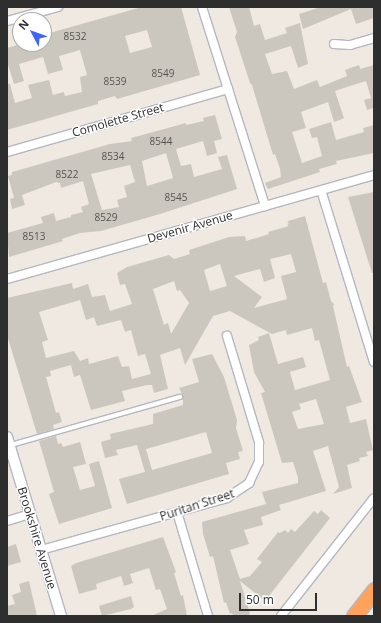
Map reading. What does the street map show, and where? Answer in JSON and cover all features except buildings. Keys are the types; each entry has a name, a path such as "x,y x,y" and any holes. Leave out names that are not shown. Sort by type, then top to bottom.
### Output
{"highway":[{"path":"354,616 374,590"}],"street":[{"path":"7,21 58,7"},
{"path":"202,7 265,206"},
{"path":"334,44 350,45 374,38"},
{"name":"Comolette Street","path":"7,152 228,89"},
{"name":"Devenir Avenue","path":"7,280 374,175"},
{"path":"322,190 374,362"},
{"name":"Puritan Street","path":"41,550 231,496 246,486 258,468 259,442 227,336"},
{"name":"Brookshire Avenue","path":"8,441 61,616"},
{"path":"281,616 374,498"},
{"path":"177,512 208,616"},
{"path":"7,521 30,514"}],"lane":[{"path":"8,441 180,397"}]}
